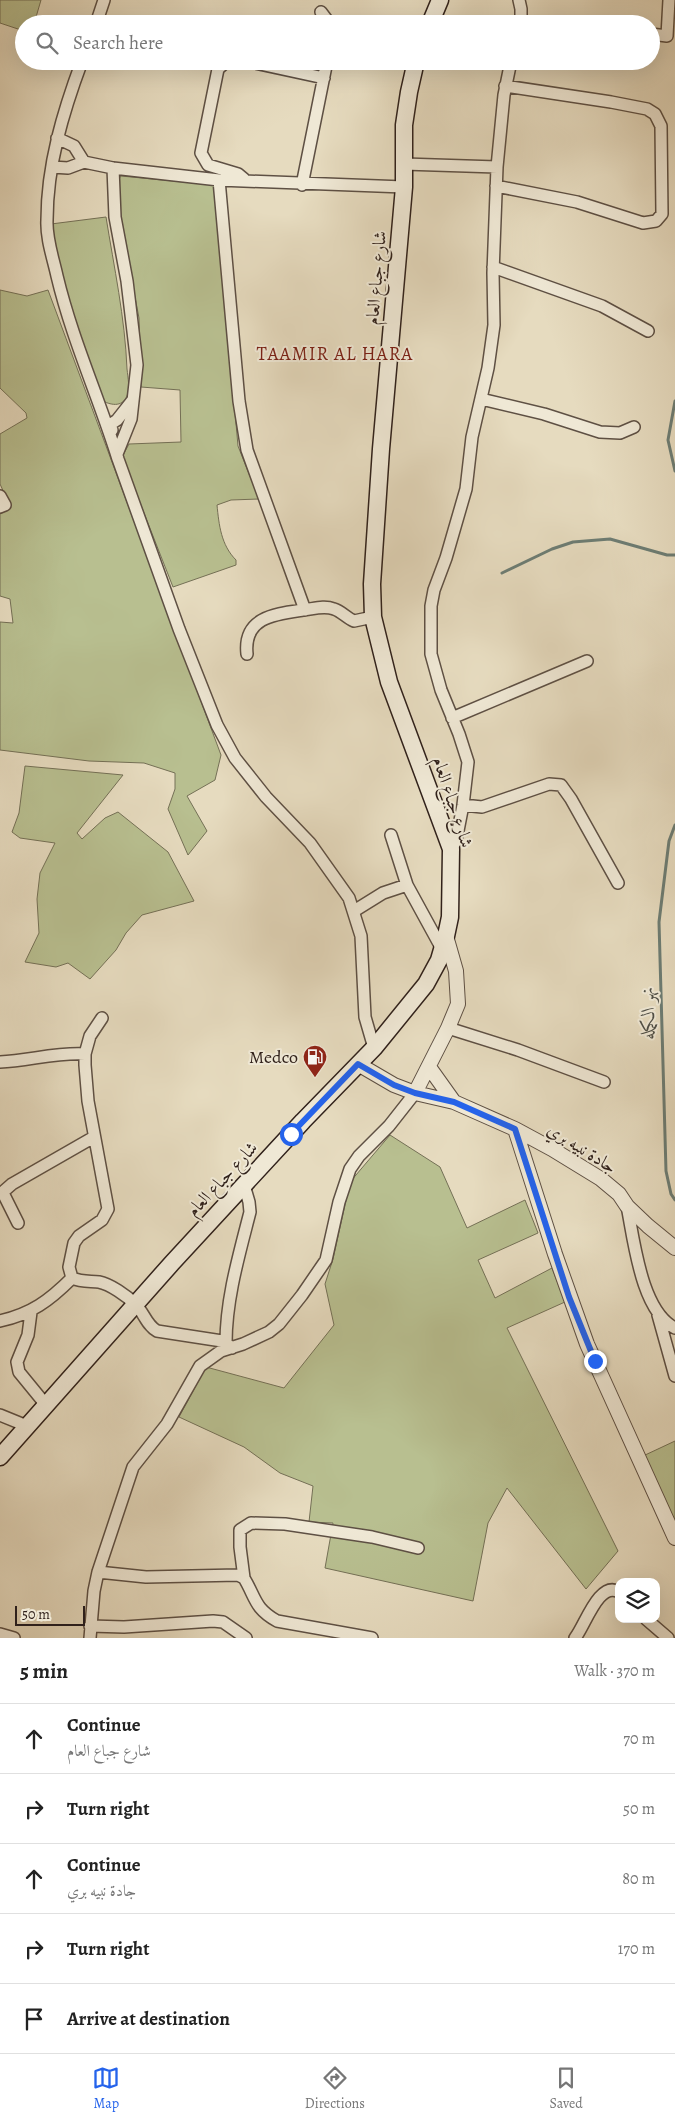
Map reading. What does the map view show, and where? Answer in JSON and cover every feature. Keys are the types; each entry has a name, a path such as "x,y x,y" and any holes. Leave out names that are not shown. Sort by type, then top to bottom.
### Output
{"main road":[{"path":"434,15 440,0"},
{"name":"شارع جباع العام","path":"0,1456 244,1185 374,1048 426,984 439,960 450,917 451,849 390,682 373,617 372,584 381,450 404,188 404,125 414,70"}],"street":[{"path":"99,15 104,0"},
{"path":"519,0 520,15"},
{"path":"660,35 667,36 669,0"},
{"path":"79,70 64,108 57,138 47,221 52,256 61,294 179,628 217,726 241,765 266,797 310,843 327,864 349,898 362,947 364,1017 374,1048"},
{"path":"218,70 202,153 208,165 238,174 247,180"},
{"path":"287,70 324,78"},
{"path":"302,185 325,70"},
{"path":"451,849 456,840 463,805 468,762 441,690 431,654 431,606 434,590 446,558 466,490 472,437 488,368 494,324 497,167 505,86 509,70"},
{"path":"496,186 577,202 643,223 656,221 662,214 661,126 655,114 647,109 611,102 505,86"},
{"path":"57,138 74,146 84,162"},
{"path":"52,167 68,168 84,162 113,168 219,180 404,188"},
{"path":"404,164 497,167"},
{"path":"113,168 115,217 127,281 136,365 136,385 132,401 131,419 117,454"},
{"path":"219,180 239,401 247,450 305,610"},
{"path":"494,267 602,306 648,332"},
{"path":"481,399 544,414 600,432 620,433 634,427"},
{"path":"108,426 123,413 132,401"},
{"path":"101,410 111,415 123,413"},
{"path":"108,426 116,430 123,430 127,427"},
{"path":"0,496 5,505 0,507"},
{"path":"247,654 248,640 254,626 268,616 322,607 334,609 354,621 373,617"},
{"path":"452,718 587,661"},
{"path":"463,805 482,807 550,784 561,785 571,799 618,883"},
{"path":"246,1638 223,1622 124,1627 90,1632 98,1572 127,1480 134,1467 167,1424 200,1366 229,1345 269,1332 278,1324 317,1276 326,1260 338,1202 350,1169 359,1156 389,1126 415,1093 458,1004 456,971 444,942 407,885 392,835"},
{"path":"354,911 383,893 407,885"},
{"path":"72,1278 69,1267 74,1243 79,1236 102,1220 108,1209 88,1101 85,1054 90,1036 102,1018"},
{"path":"448,1028 518,1050 604,1082"},
{"path":"0,1062 28,1061 63,1054 85,1054"},
{"name":"جادة نبيه بري","path":"358,1064 377,1076 415,1093 454,1102 515,1129 552,1149 601,1179 619,1194 627,1206 648,1226 675,1248"},
{"path":"429,1067 454,1102"},
{"path":"515,1129 555,1254 584,1336 675,1538"},
{"path":"18,1223 4,1196 4,1191 12,1184 94,1137"},
{"path":"229,1345 226,1324 250,1212 244,1185"},
{"path":"627,1206 641,1270 648,1293 658,1314 675,1376"},
{"path":"72,1278 84,1282 101,1283 135,1304 151,1328 157,1331 229,1345"},
{"path":"0,1321 31,1312 52,1297 72,1278"},
{"path":"31,1312 28,1335 17,1362 19,1372 46,1405"},
{"path":"658,1314 668,1325 675,1328"},
{"path":"0,1415 27,1426"},
{"path":"372,1638 277,1621 265,1614 256,1604 244,1578 239,1537 240,1530 251,1523 285,1524 330,1530 418,1548"},
{"path":"98,1572 146,1577 227,1575 244,1578"},
{"path":"575,1638 584,1626 596,1601 602,1594 612,1590 615,1591"},
{"path":"651,1623 668,1638"},
{"path":"0,1634 14,1638"}],"green space":[{"path":"0,0 41,0 37,15 15,15 15,28 0,23"},
{"path":"121,176 215,185 238,446 259,499 231,500 217,505 224,541 236,560 236,565 173,587 122,457 129,444 181,442 180,390 141,387 139,318 119,213 118,180"},
{"path":"106,217 122,312 128,383 127,396 119,404 101,400 62,286 51,224"},
{"path":"0,290 27,296 48,290 221,755 215,780 187,796 207,831 188,855 168,809 175,789 175,773 144,763 89,761 0,750 0,622 13,623 10,599 0,596 0,514 11,508 0,484 0,434 27,418 26,413 0,388"},
{"path":"25,766 123,775 77,833 82,839 105,818 118,812 168,852 194,901 142,915 126,933 116,950 90,979 68,963 56,967 25,962 39,933 37,899 40,873 55,843 20,838 12,832 19,813"},
{"path":"390,1135 440,1167 467,1228 525,1200 538,1233 478,1260 495,1298 552,1268 565,1302 507,1328 618,1551 586,1589 507,1488 488,1523 473,1601 325,1568 333,1523 309,1522 313,1486 280,1473 244,1447 179,1417 206,1367 284,1388 334,1325 325,1284 333,1259 350,1182"},
{"path":"675,1441 675,1524 643,1456"}],"waterway":[{"name":"نهر الكمله","path":"675,401 668,440 675,471"},
{"path":"502,573 552,549 573,542 610,539 667,555 675,555"},
{"name":"نهر الكمله","path":"675,825 669,841 659,922 666,1171 671,1194 675,1200"}],"place":[{"name":"Medco","path":"315,1078"}],"district":[{"name":"TAAMIR AL HARA","path":"335,354"}],"route":[{"path":"291,1134 358,1064 394,1085 415,1093 454,1102 515,1129 569,1297 595,1361"}]}
